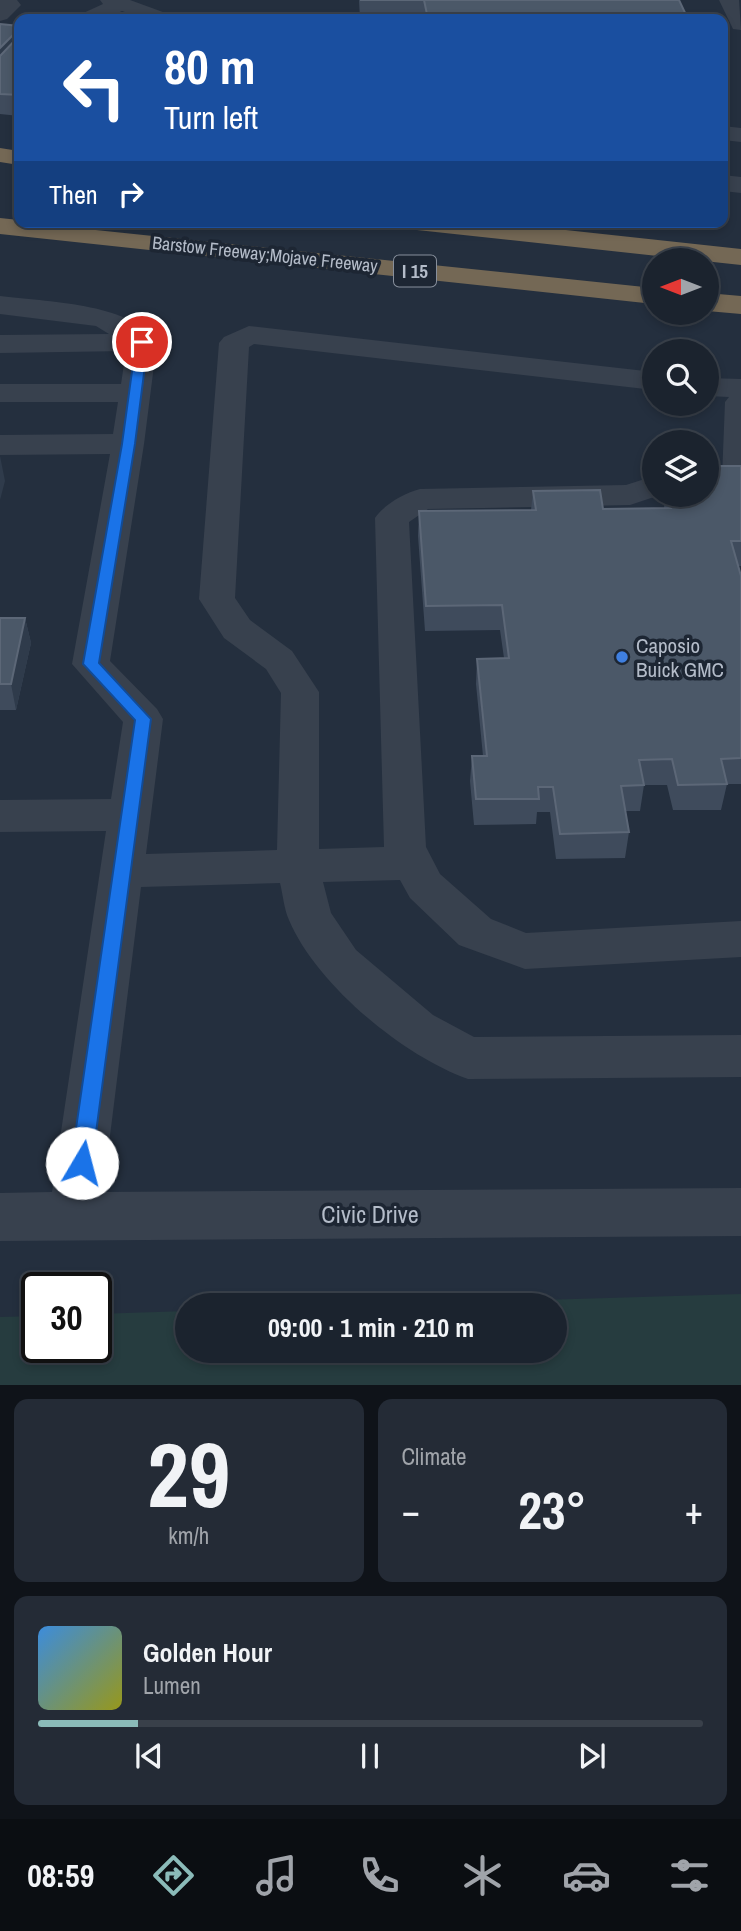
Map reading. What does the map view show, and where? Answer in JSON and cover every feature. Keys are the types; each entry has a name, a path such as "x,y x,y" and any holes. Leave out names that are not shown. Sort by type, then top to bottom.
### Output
{"highway":[{"name":"Barstow Freeway;Mojave Freeway","path":"19,228 642,295"},
{"name":"I 15","path":"473,228 741,257"},
{"path":"0,232 176,245"},
{"path":"719,303 741,305"}],"street":[{"path":"729,0 741,24"},
{"path":"0,1 11,5 0,15"},
{"path":"95,14 116,2 150,14"},
{"path":"0,305 104,318 142,342"},
{"path":"642,381 249,335 234,343 217,599 237,629 279,660 300,692 298,866 310,918 340,964 416,1029 468,1059 741,1056"},
{"path":"0,344 142,342"},
{"path":"74,1216 143,719 91,664 128,444 142,342"},
{"path":"719,387 741,388"},
{"path":"0,393 136,393"},
{"path":"729,478 741,402"},
{"path":"0,445 128,444"},
{"path":"642,490 630,495 420,499 392,518 405,847 425,886 475,932 525,951 741,939"},
{"path":"0,816 130,815"},
{"path":"122,871 413,863"},
{"name":"Civic Drive","path":"0,1217 741,1212"}],"green space":[{"path":"741,1294 741,1385 0,1385 0,1317 21,1316 21,1363 112,1363 112,1313 175,1311 175,1363 567,1363 567,1299"}],"building":[{"path":"424,0 679,0 686,14 427,14"},
{"path":"0,24 14,25 14,34 0,48"},
{"path":"14,41 14,95 0,94 0,56"},
{"name":"Caposio Buick GMC","path":"719,466 741,466 741,541 731,541 741,576 741,758 721,759 727,784 678,785 672,759 639,760 644,785 621,786 629,832 560,834 553,787 538,787 539,799 476,799 472,756 487,756 477,659 509,658 502,605 426,606 419,511 536,510 533,491 600,490 603,509 719,507"},
{"path":"0,618 25,618 11,684 0,684"}],"place":[{"name":"Caposio Buick GMC","path":"622,657"}],"route":[{"path":"82,1163 143,719 91,664 128,444 142,342"}]}
